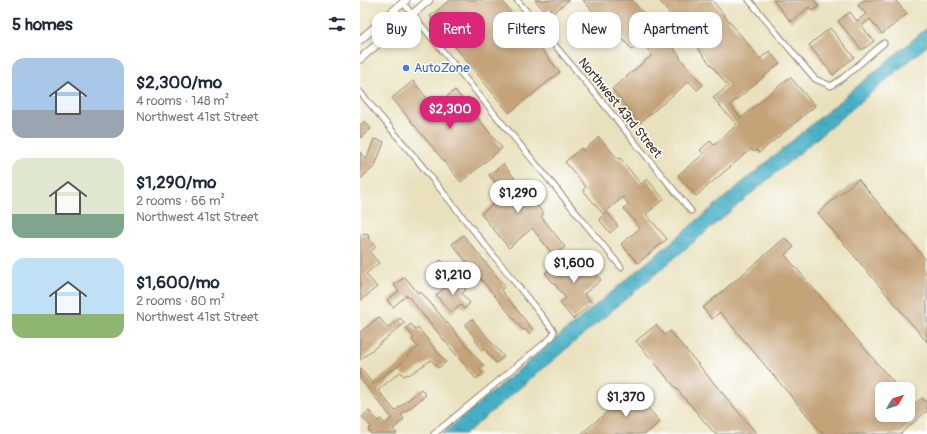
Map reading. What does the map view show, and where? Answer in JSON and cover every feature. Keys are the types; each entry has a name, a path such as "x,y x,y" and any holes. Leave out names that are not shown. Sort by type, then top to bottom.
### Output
{"main road":[{"path":"415,12 429,0"},
{"path":"360,40 405,1"},
{"path":"360,60 374,48"}],"street":[{"name":"Northwest 43rd Street","path":"517,0 586,82 690,211"},
{"path":"749,0 815,79 831,86 843,78 884,43"},
{"path":"405,1 412,12"},
{"path":"421,24 621,267"},
{"path":"360,92 418,161 554,331 552,336 434,434"}],"water":[{"path":"927,28 927,46 465,434 442,434"}],"building":[{"path":"450,0 501,0 511,12 493,12 493,48 540,48 560,72 509,113 456,48 485,48 485,12 435,12"},
{"path":"535,0 569,0 554,12 550,9 545,12"},
{"path":"583,0 632,0 642,12 629,12 629,46 621,37 621,12 593,12"},
{"path":"659,0 712,0 722,12 668,12"},
{"path":"773,0 814,0 819,6 812,11 809,7 791,22"},
{"path":"864,0 895,0 907,14 882,34 870,19 862,26 874,41 862,50 838,21 850,12 857,21 866,14 858,5"},
{"path":"722,12 760,59 769,51 780,63 730,105 741,118 790,77 815,106 759,153 757,150 754,152 751,149 696,196 678,175 704,154 700,150 710,141 714,145 737,125 713,98 728,86 697,48 722,48"},
{"path":"830,28 854,57 833,75 809,45"},
{"path":"647,48 673,48 703,85 697,90 689,81 640,123 612,89 652,55"},
{"path":"413,81 434,107 455,90 502,148 461,182 392,98"},
{"path":"365,121 371,129 360,138 360,125"},
{"path":"599,137 618,159 620,158 641,184 647,179 664,199 646,214 667,239 638,263 621,244 640,228 624,209 629,205 623,197 603,214 583,190 586,187 565,162 581,148 583,151"},
{"path":"374,139 384,142 375,166 360,179 360,152 366,160"},
{"path":"503,164 544,214 541,216 565,247 554,256 532,228 509,248 481,214 505,194 489,175"},
{"path":"858,179 927,261 927,342 818,213"},
{"path":"607,212 618,226 610,233 599,219"},
{"path":"360,234 369,235 368,238 376,247 370,252 379,263 366,274 377,287 360,301"},
{"path":"463,235 505,286 501,290 533,330 529,334 525,329 523,330 452,244"},
{"path":"785,238 794,247 785,255 893,382 875,382 875,422 914,422 900,434 823,434 720,312 712,319 703,308"},
{"path":"579,253 601,280 584,294 592,303 573,319 560,303 566,298 545,273 558,262 562,267"},
{"path":"441,260 449,269 433,281 427,273 429,271 428,270"},
{"path":"405,277 418,293 420,291 483,365 479,369 483,373 476,379 407,295 393,307 387,300 399,291 394,285"},
{"path":"456,279 466,290 462,294 470,303 464,309 461,305 451,313 436,295"},
{"path":"379,317 388,328 400,318 405,323 360,360 360,332"},
{"path":"472,319 504,357 496,363 484,348 482,350 475,340 476,339 465,325"},
{"path":"411,324 416,330 418,328 446,362 438,368 431,360 409,375 404,376 400,372 378,390 395,411 421,389 426,395 401,415 404,419 393,429 397,434 371,434 368,430 371,427 362,417 369,411 378,421 381,419 385,424 392,418 360,379 360,368 373,384 391,370 392,371 418,347 412,340 414,338 406,328"},
{"path":"656,325 665,335 670,331 757,434 715,434 636,341"},
{"path":"633,390 660,422 645,434 581,434"},
{"path":"922,398 927,404 927,411 915,421 915,403"}],"place":[{"name":"AutoZone","path":"406,68"}]}
